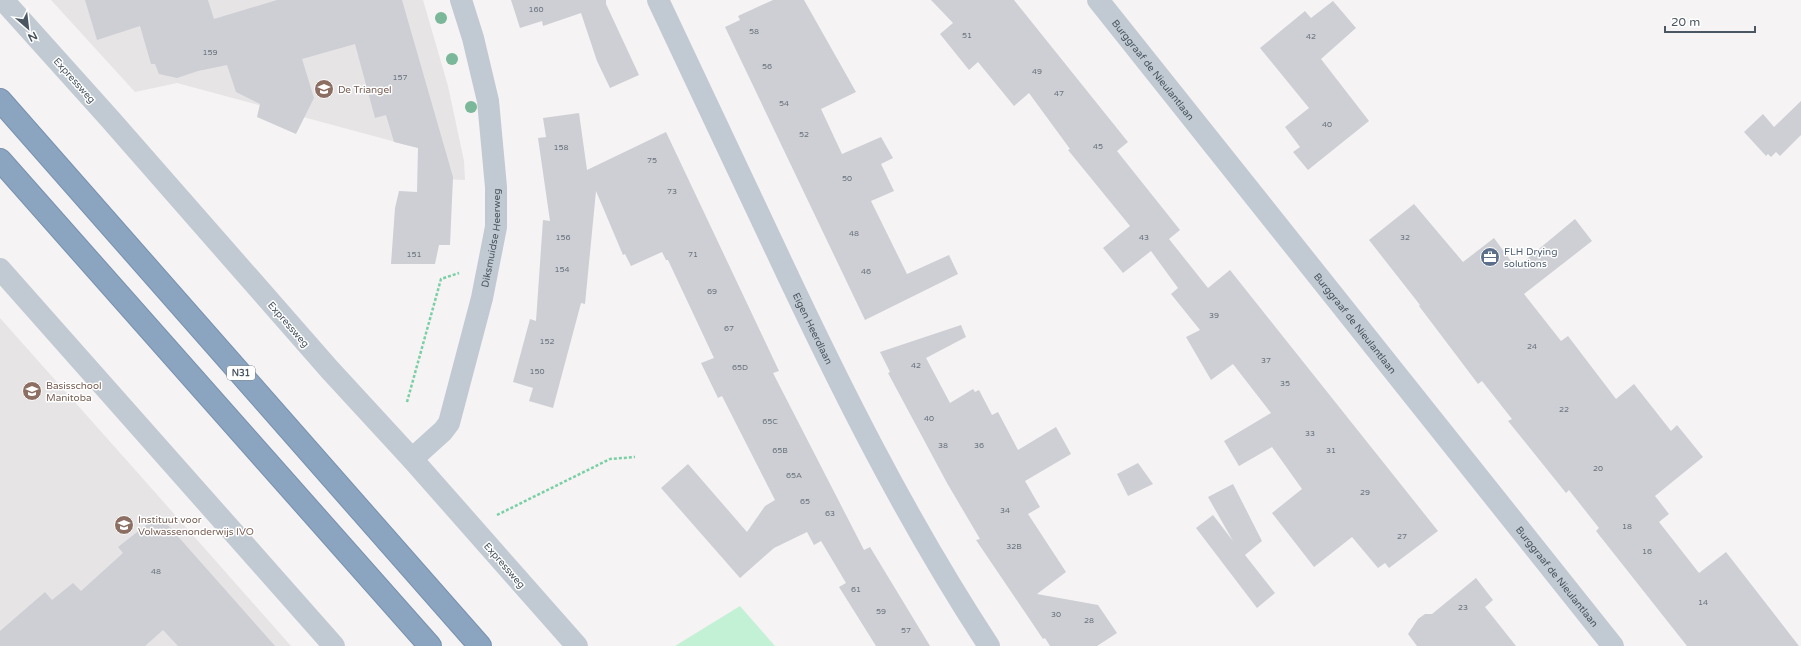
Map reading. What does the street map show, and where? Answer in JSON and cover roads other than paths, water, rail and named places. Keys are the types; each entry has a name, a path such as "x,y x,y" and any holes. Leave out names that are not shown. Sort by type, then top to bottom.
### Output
{"highway":[{"name":"N31","path":"0,100 480,646"},
{"path":"0,160 430,646"}],"street":[{"name":"Expressweg","path":"3,0 330,370 412,459 577,646"},
{"name":"Diksmuidse Heerweg","path":"412,459 443,431 449,423 459,392 482,298 496,227 496,187 488,101 473,38 461,0"},
{"name":"Eigen Heerdlaan","path":"658,0 834,375 925,544 989,646"},
{"name":"Burggraaf de Nieulantlaan","path":"1098,0 1613,646"},
{"path":"0,269 334,646"}],"place":[{"name":"De Triangel","path":"324,89"},
{"name":"FLH Drying solutions","path":"1490,257"},
{"name":"Basisschool Manitoba","path":"32,391"},
{"name":"Instituut voor Volwassenonderwijs IVO","path":"124,525"}]}
